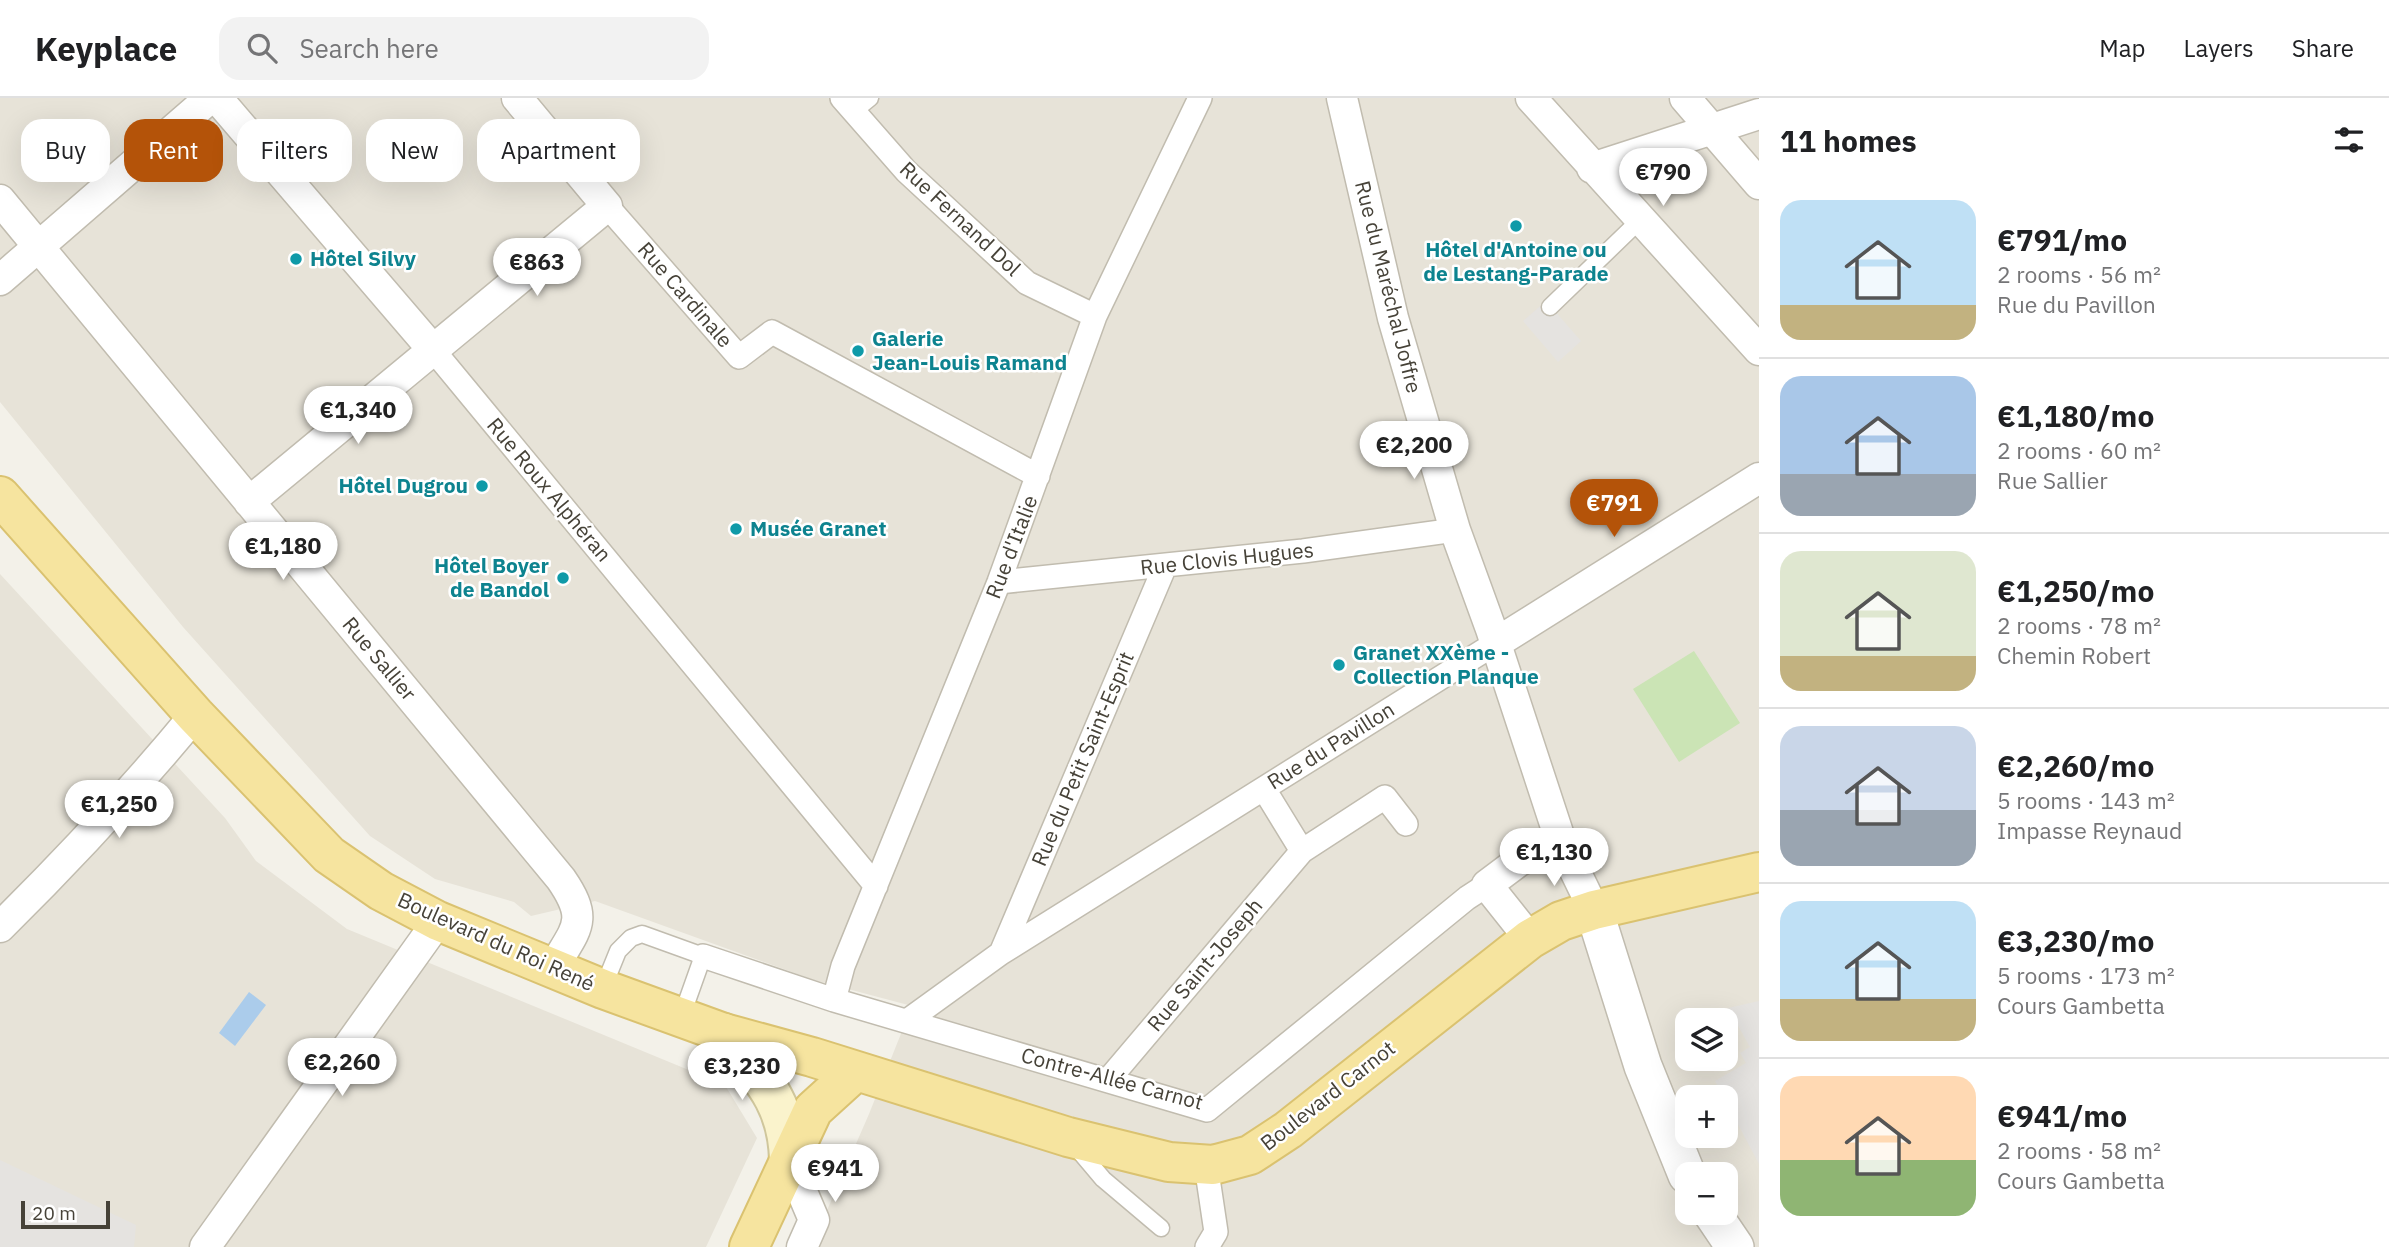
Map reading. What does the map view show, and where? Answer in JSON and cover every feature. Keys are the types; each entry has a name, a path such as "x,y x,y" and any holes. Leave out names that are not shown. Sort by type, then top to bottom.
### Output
{"main road":[{"name":"Boulevard du Roi René","path":"0,496 195,715 329,855 381,891 438,921 603,989 724,1033 856,1071"},
{"name":"Boulevard Carnot","path":"856,1071 1068,1137 1170,1162 1206,1165 1250,1155 1288,1130 1530,939 1561,921 1594,910 1759,872"},
{"path":"724,1033 772,1094 784,1121 789,1161"},
{"path":"749,1247 813,1110 856,1071"}],"street":[{"path":"0,280 209,98"},
{"name":"Rue Roux Alphéran","path":"218,98 434,351 876,886"},
{"name":"Rue Cardinale","path":"517,98 739,357 772,332 1038,476"},
{"name":"Rue d'Italie","path":"834,1000 843,966 999,582 1096,316 1200,98"},
{"name":"Rue du Maréchal Joffre","path":"1342,98 1393,318 1455,530 1496,643 1561,842 1594,910"},
{"path":"1531,98 1759,350"},
{"path":"1685,98 1759,184"},
{"name":"Rue Fernand Dol","path":"855,102 906,171 1027,282 1096,316"},
{"path":"1592,168 1759,114"},
{"name":"Rue Sallier","path":"0,200 561,879 575,899 579,915 553,968"},
{"path":"249,502 607,205"},
{"name":"Rue du Pavillon","path":"907,1021 1001,953 1759,478"},
{"name":"Rue Clovis Hugues","path":"999,582 1303,551 1455,530"},
{"name":"Rue du Petit Saint-Esprit","path":"1001,953 1165,566"},
{"path":"0,927 61,866 195,715"},
{"path":"1264,789 1302,851"},
{"name":"Rue Saint-Joseph","path":"1109,1079 1302,851 1385,797 1406,824"},
{"path":"1530,939 1488,885 1519,861 1561,842"},
{"name":"Contre-Allée Carnot","path":"703,956 834,1000 1207,1110 1467,898 1488,885"},
{"path":"1594,910 1643,1066 1682,1162"},
{"path":"206,1247 438,921"},
{"path":"789,1161 814,1220 802,1247"},
{"path":"1206,1165 1216,1232 1207,1247"},
{"path":"1720,1225 1735,1247"}],"lane":[{"path":"1550,307 1640,220"},
{"path":"603,989 618,951 631,938 642,934 703,956 681,1018"},
{"path":"1068,1137 1103,1179 1161,1228"}],"shaded area":[{"path":"0,98 1759,98 1759,1247 811,1247 912,1006 814,980 595,901 531,916 514,902 435,879 370,836 183,627 0,402"},
{"path":"1546,301 1581,341 1558,362 1523,321"},
{"path":"0,574 225,818 256,861 347,929 725,1085 757,1138 706,1247 0,1247"},
{"path":"1759,1001 1759,1164 1738,1124 1738,1085 1717,1085 1715,1081 1732,1071 1738,1071 1738,1068 1746,1063 1740,1053 1750,1047 1738,1026 1738,1008 1728,1008"},
{"path":"0,1160 136,1225 134,1247 0,1247"}],"green space":[{"path":"1694,651 1740,723 1679,762 1633,689"}],"water":[{"path":"249,992 266,1005 235,1046 219,1033"}],"place":[{"name":"Hôtel d'Antoine ou de Lestang-Parade","path":"1516,226"},
{"name":"Hôtel Silvy","path":"296,259"},
{"name":"Galerie Jean-Louis Ramand","path":"858,351"},
{"name":"Hôtel Dugrou","path":"482,486"},
{"name":"Musée Granet","path":"736,529"},
{"name":"Hôtel Boyer de Bandol","path":"563,578"},
{"name":"Granet XXème - Collection Planque","path":"1339,665"}]}
